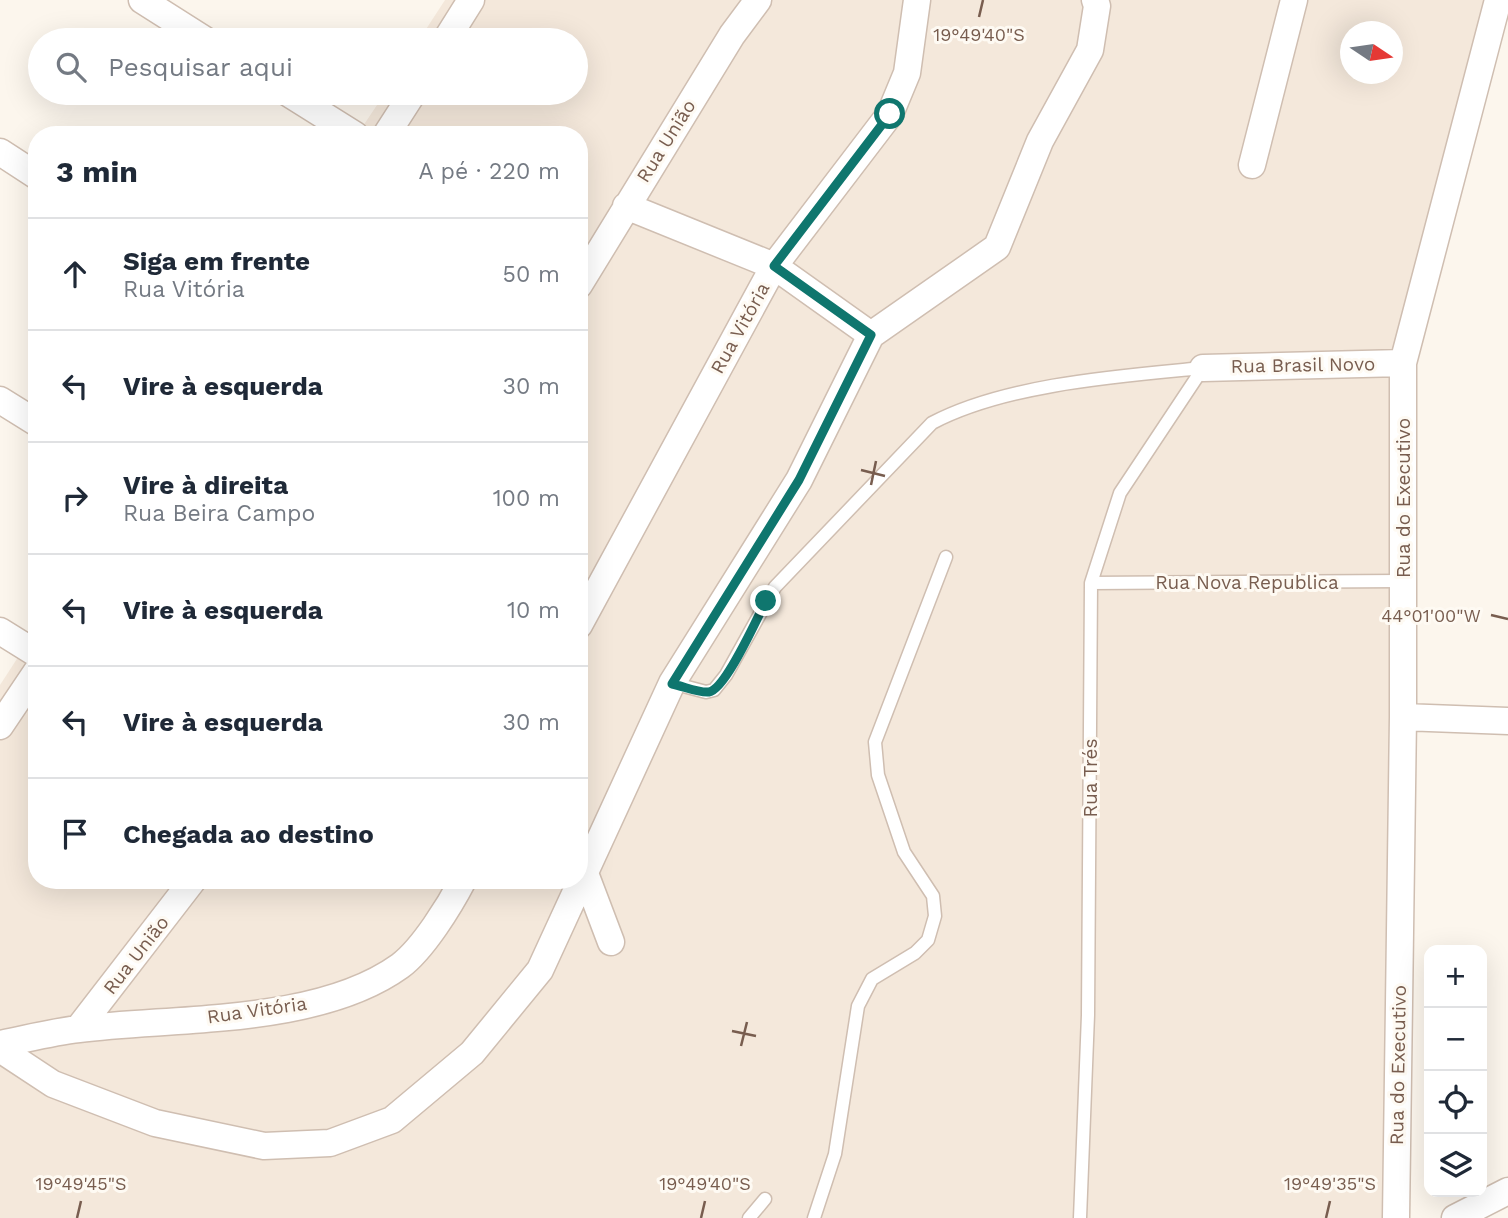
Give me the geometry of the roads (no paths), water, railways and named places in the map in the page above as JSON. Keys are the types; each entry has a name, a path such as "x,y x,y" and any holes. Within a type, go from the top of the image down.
{"street":[{"path":"142,0 186,28"},
{"path":"454,28 471,0"},
{"name":"Rua União","path":"588,270 732,36 758,0"},
{"name":"Rua Vitória","path":"588,603 774,266 890,114 907,72 917,0"},
{"path":"588,861 672,684 799,480 871,335 998,247 1040,141 1090,50 1097,6 1095,0"},
{"path":"1252,164 1294,0"},
{"name":"Rua do Executivo","path":"1396,1218 1403,717 1403,363 1498,0"},
{"path":"307,105 341,126"},
{"path":"392,126 405,105"},
{"path":"0,152 28,170"},
{"path":"626,206 774,266 871,335"},
{"name":"Rua Brasil Novo","path":"1203,368 1403,363"},
{"path":"0,400 28,417"},
{"path":"0,631 28,648"},
{"path":"0,726 28,684"},
{"path":"1403,717 1508,721"},
{"path":"588,888 611,942"},
{"name":"Rua União","path":"78,1029 186,889"},
{"name":"Rua Vitória","path":"0,1046 78,1029 261,1013 339,996 401,965 446,912 458,889"},
{"path":"0,1046 53,1084 155,1123 264,1146 330,1143 392,1120 472,1053 540,970 575,889"},
{"path":"1455,1218 1508,1191"}],"lane":[{"path":"672,684 706,692 714,690 726,675 775,587 932,423 964,406 1102,377 1203,368"},
{"name":"Rua Trés","path":"1080,1218 1088,1015 1091,583 1120,493 1203,368"},
{"path":"814,1218 835,1154 858,1006 863,991 872,979 915,953 928,940 935,916 933,897 904,852 878,775 875,742 946,556"},
{"name":"Rua Nova Republica","path":"1091,583 1403,581"},
{"path":"749,1218 765,1199"}]}
